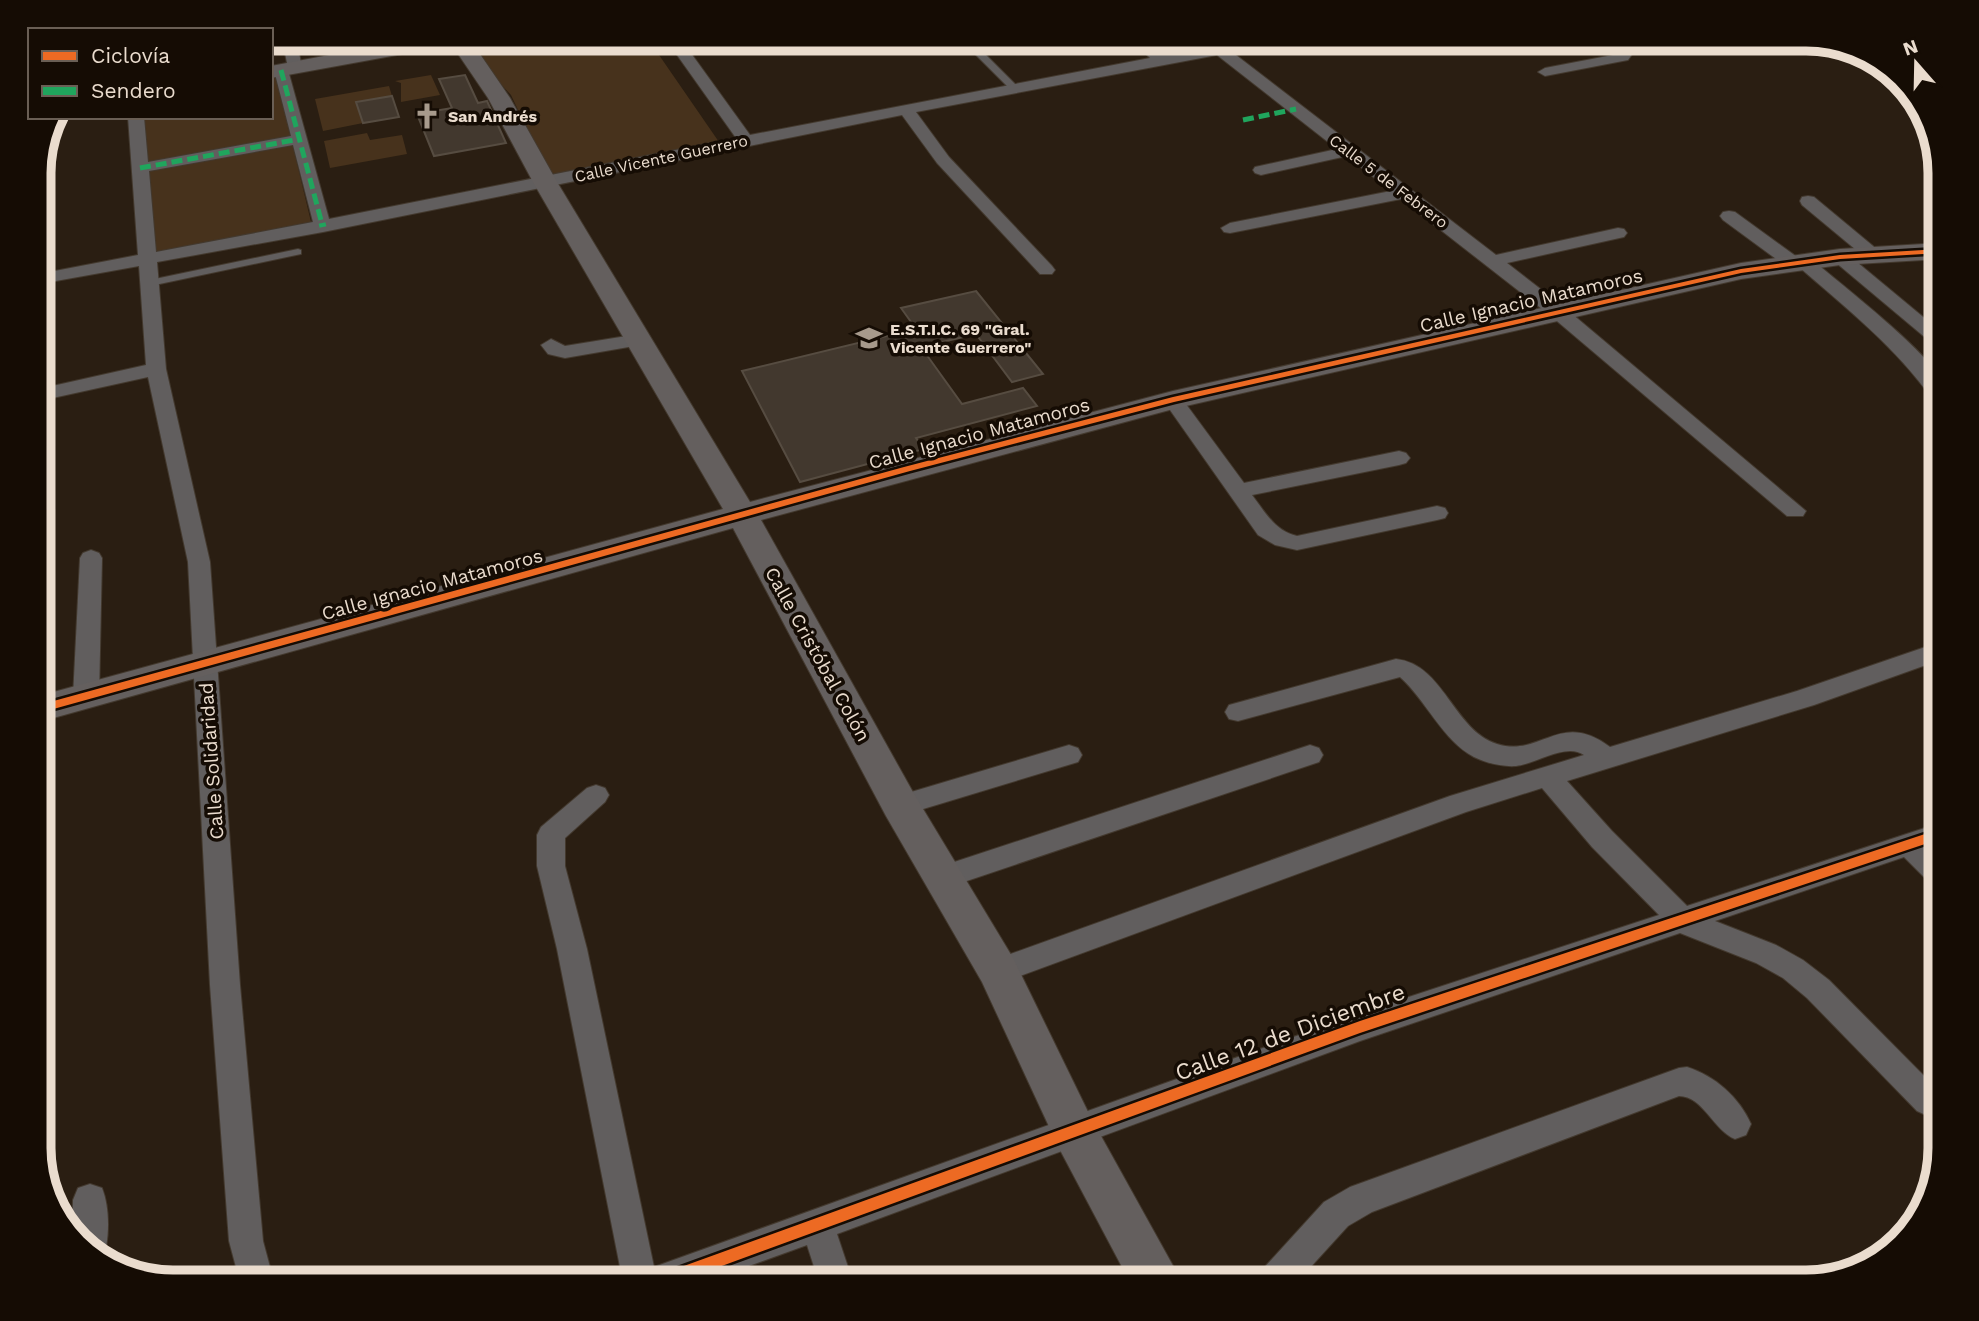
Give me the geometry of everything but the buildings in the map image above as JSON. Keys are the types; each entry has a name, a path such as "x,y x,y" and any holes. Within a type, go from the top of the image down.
{"main road":[{"path":"283,70 386,51"},
{"name":"Calle Cristóbal Colón","path":"465,51 499,98 545,182 743,516 900,805 998,971 1075,1133 1150,1270"},
{"name":"Calle Ignacio Matamoros","path":"51,706 1173,400 1710,278 1798,262 1928,252"}],"street":[{"path":"287,51 283,70 324,227"},
{"path":"681,51 746,140"},
{"path":"1151,51 1161,60"},
{"name":"Calle Vicente Guerrero","path":"51,278 148,271 324,227 746,140 1214,51"},
{"name":"Calle 5 de Febrero","path":"1221,51 1558,312 1795,511"},
{"path":"1545,72 1623,57 1627,51"},
{"path":"906,109 943,160 1046,270"},
{"name":"Calle Solidaridad","path":"136,119 156,369 199,562 225,985 246,1241 254,1270"},
{"path":"140,168 300,139"},
{"path":"1261,170 1350,151"},
{"path":"1230,228 1405,193"},
{"path":"1808,201 1873,255"},
{"path":"1729,216 1798,262 1904,350 1928,375"},
{"path":"1493,261 1618,233"},
{"path":"1840,257 1928,329"},
{"path":"551,345 555,350 565,352 639,340"},
{"path":"51,391 156,369"},
{"path":"1173,400 1266,530 1283,540 1297,543 1437,513"},
{"path":"1239,491 1399,458"},
{"path":"86,697 91,558"},
{"path":"998,971 1459,803 1805,698 1928,655"},
{"path":"1238,712 1396,668 1406,669 1481,749 1508,758 1536,753 1563,742 1582,742 1605,757"},
{"path":"900,805 1069,755"},
{"path":"943,877 1310,755"},
{"path":"1546,775 1602,839 1683,922 1766,954 1793,969 1818,989 1927,1101"},
{"path":"596,795 551,835 551,866 572,949 637,1270"},
{"name":"Calle 12 de Diciembre","path":"695,1270 1360,1027 1928,838"},
{"path":"1909,845 1928,863"},
{"path":"1286,1270 1336,1214 1362,1199 1679,1082 1687,1080 1700,1086 1735,1124"},
{"path":"89,1237 90,1199"},
{"path":"818,1226 832,1270"}],"lane":[{"path":"977,51 1014,88"},
{"path":"148,271 298,252"}],"shaded area":[{"path":"475,51 656,51 719,142 549,176 511,95 482,64"},
{"path":"273,75 276,75 311,222 154,253 143,119 273,119"},
{"path":"431,75 440,95 401,102 401,83 395,81"},
{"path":"389,86 392,96 357,102 363,123 323,131 315,99"},
{"path":"367,133 370,140 402,135 407,154 330,168 324,141"}],"marked path":[{"path":"281,70 323,227"},
{"path":"1243,120 1296,109"},
{"path":"140,168 300,139"}],"cycle path":[{"path":"51,706 907,469 1173,400 1741,271 1840,257 1928,252"},
{"path":"692,1270 1360,1027 1928,838"}],"place":[{"name":"San Andrés","path":"427,116"},
{"name":"E.S.T.I.C. 69 \"Gral. Vicente Guerrero\"","path":"869,338"}]}
